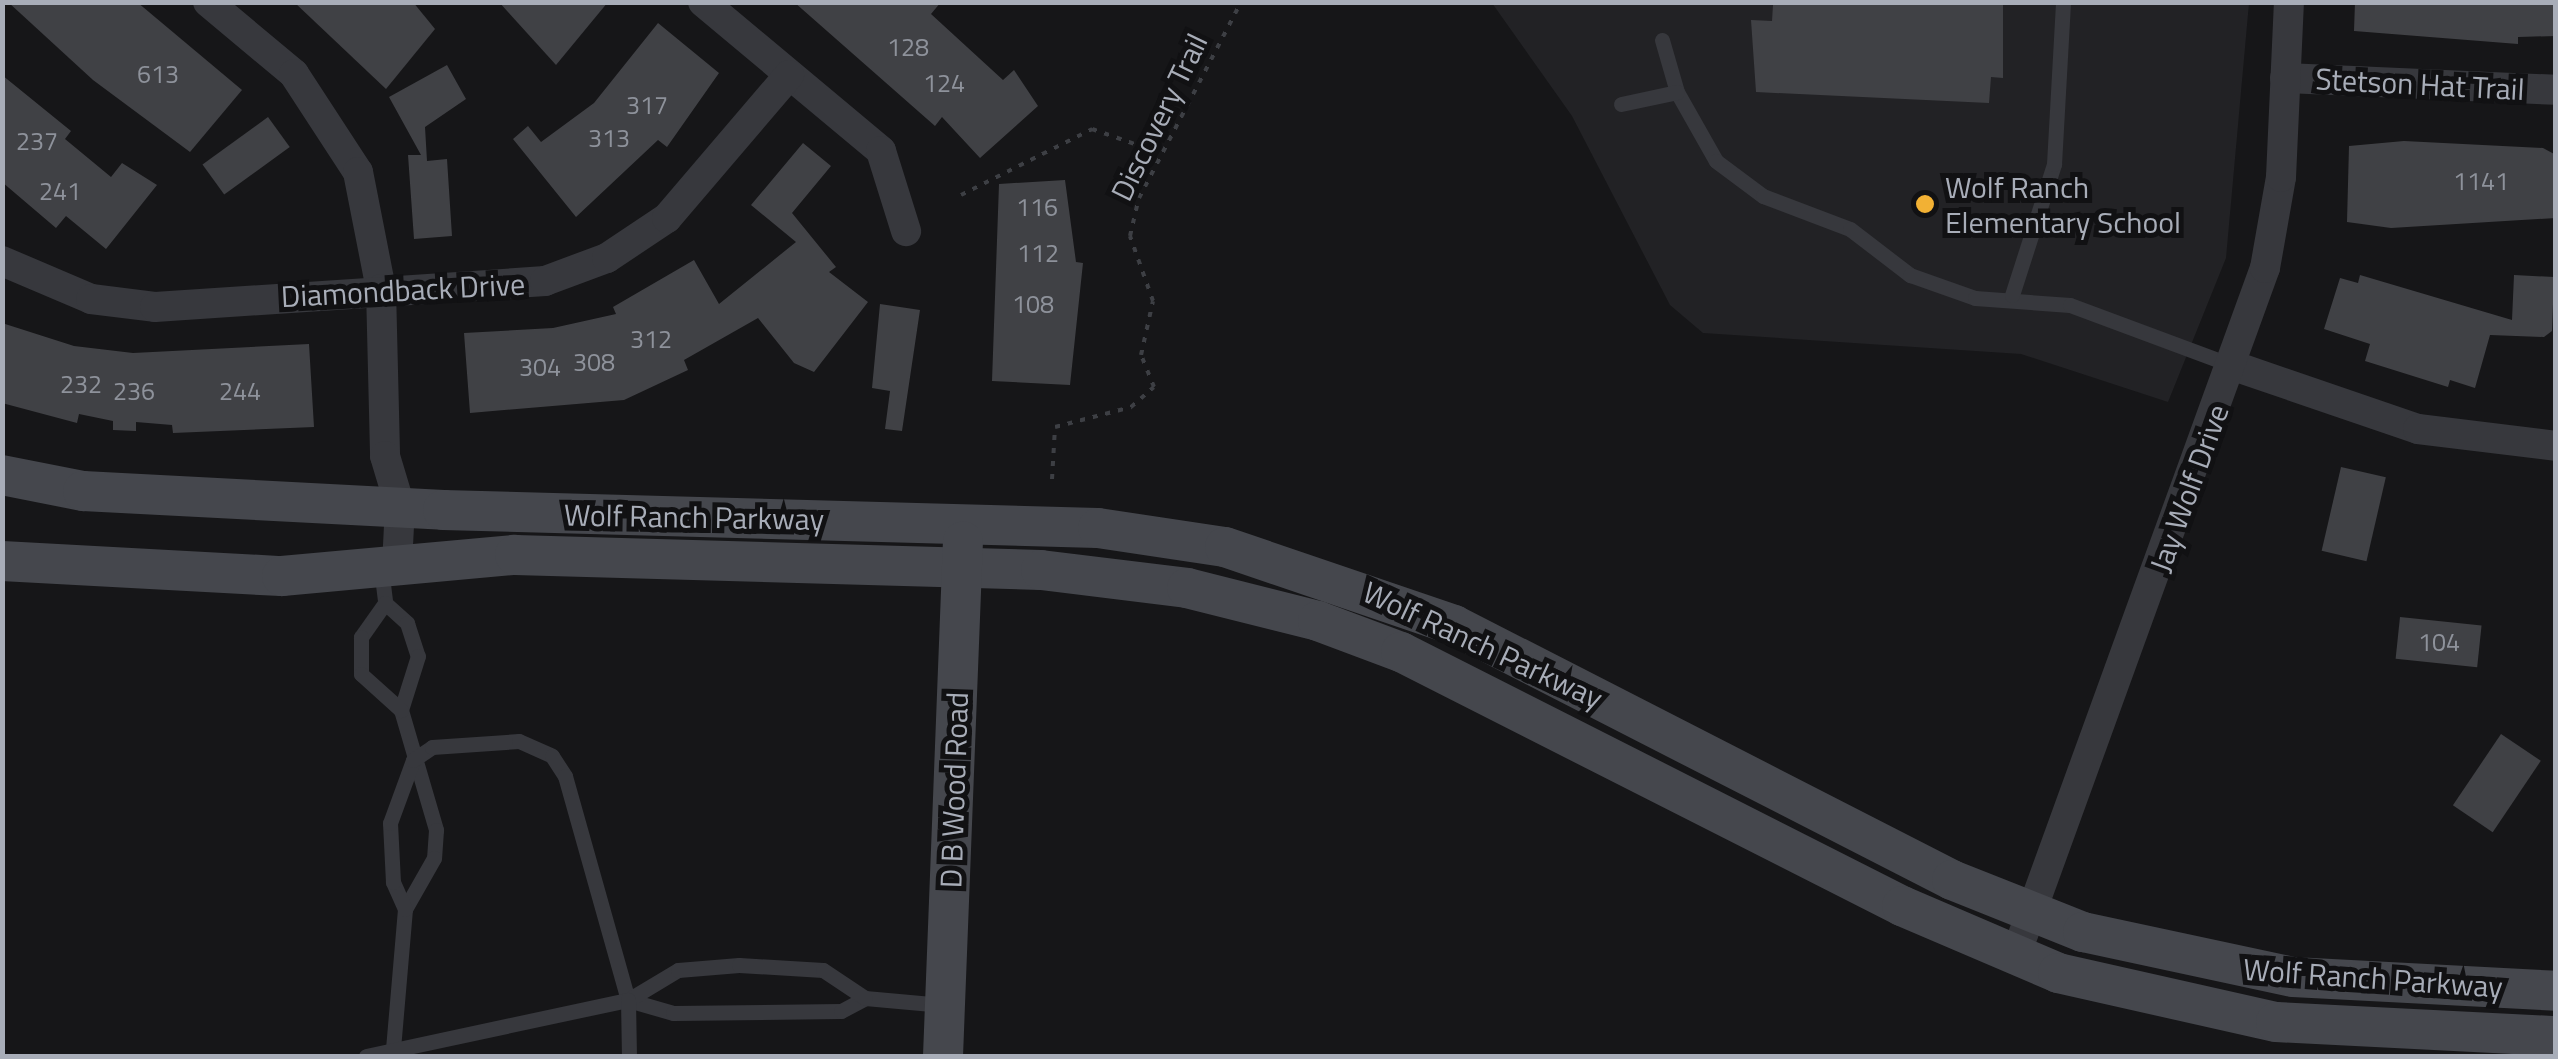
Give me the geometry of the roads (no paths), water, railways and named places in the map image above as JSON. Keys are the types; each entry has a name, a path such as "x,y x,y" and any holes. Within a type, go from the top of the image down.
{"street":[{"path":"208,2 294,74 330,120 358,172 381,289 384,456 400,506 388,578"},
{"path":"702,2 880,151 906,231"},
{"name":"Jay Wolf Drive","path":"2015,957 2234,366 2272,236 2289,2"},
{"name":"Diamondback Drive","path":"2,262 91,299 155,307 381,289 546,282 607,258 667,218 789,74"},
{"name":"Stetson Hat Trail","path":"2285,78 2556,90"},
{"path":"2234,366 2418,429 2556,446"},
{"name":"Wolf Ranch Parkway","path":"2,475 84,491 400,506 964,523 1189,540 1380,595 1492,643 2031,913 2130,946 2258,972 2556,991"},
{"name":"D B Wood Road","path":"944,1056 964,523"},
{"name":"Wolf Ranch Parkway","path":"2,561 388,578 515,554 962,568 1144,580 1360,636 2015,957 2147,998 2276,1022 2556,1036"}],"lane":[{"path":"2012,295 2054,164 2063,2"},
{"path":"1662,40 1677,92 1716,160 1751,188 1850,228 1910,275 1976,298 2012,295 2070,305 2234,366"},
{"path":"1621,104 1677,92"},
{"path":"388,578 361,637 361,674 402,710"},
{"path":"388,578 418,656 402,710 436,830 434,858 405,909 393,1050"},
{"path":"405,909 392,882 390,823 414,760 432,747 520,741 552,756 601,887 628,1000 629,1056"},
{"path":"366,1056 628,1000 678,970 740,966 823,970 865,998"},
{"path":"628,1000 672,1012 822,1012 865,998 945,1006"}],"place":[{"name":"Wolf Ranch Elementary School","path":"1925,204"}]}
